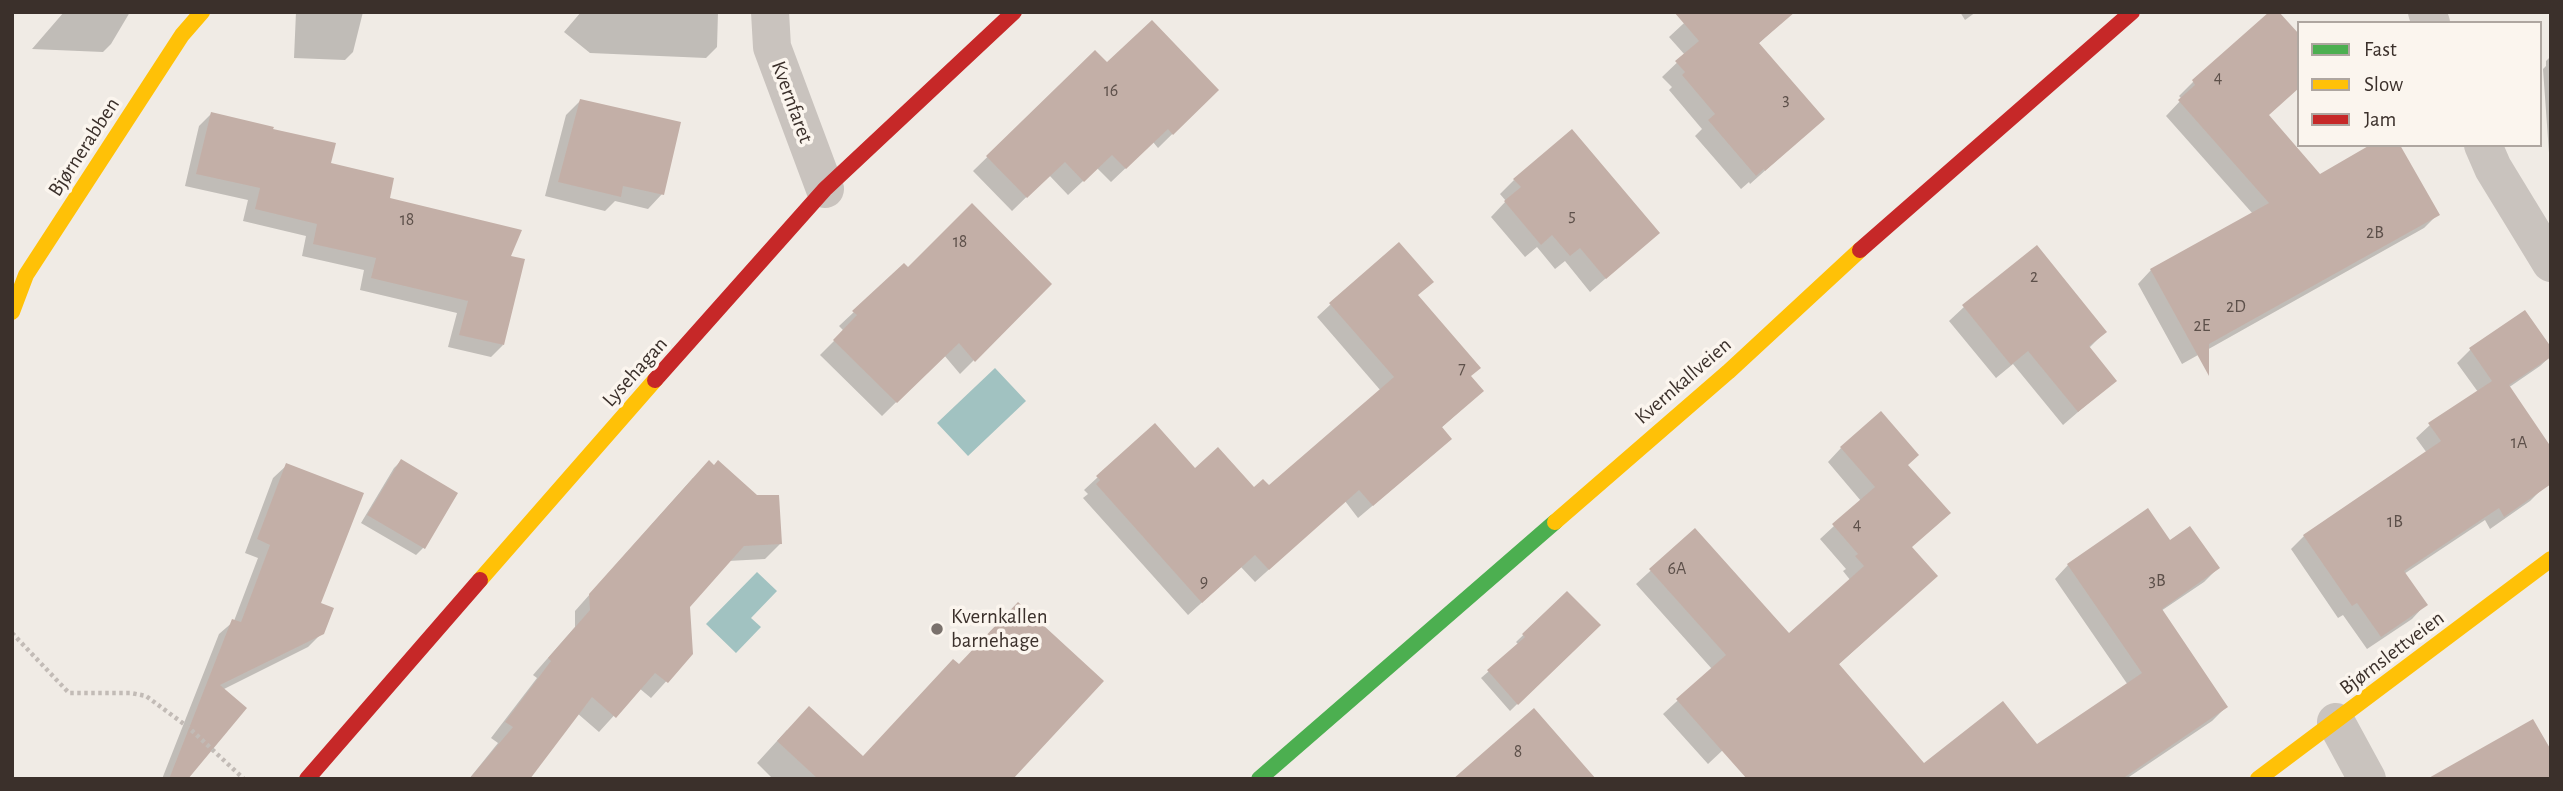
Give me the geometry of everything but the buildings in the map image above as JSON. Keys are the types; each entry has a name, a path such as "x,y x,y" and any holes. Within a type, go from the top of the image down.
{"street":[{"name":"Bjørnerabben","path":"12,312 26,275 182,35 202,12"},
{"name":"Kvernfaret","path":"770,12 772,47 825,189"},
{"name":"Lysehagan","path":"307,779 592,451 825,189 1014,12"},
{"name":"Kvernkallveien","path":"1259,779 1728,372 1825,280 2132,12"},
{"path":"2484,147 2493,168 2551,263"},
{"name":"Bjørnslettveien","path":"2258,779 2551,559"},
{"path":"2336,722 2367,779"}],"path":[{"path":"12,633 69,692 131,692 146,696 188,727 244,779"}],"water":[{"path":"995,368 1026,401 968,456 937,423"},
{"path":"757,572 777,591 751,618 761,627 736,653 706,624"}],"traffic: fast":[{"path":"1259,779 1555,522"}],"traffic: slow":[{"path":"12,312 26,275 182,35 202,12"},
{"path":"1555,522 1728,372 1860,250"},
{"path":"480,580 655,380"},
{"path":"2258,779 2551,559"}],"traffic: jam":[{"path":"655,380 825,189 1014,12"},
{"path":"1860,250 2132,12"},
{"path":"307,779 480,580"}],"place":[{"name":"Kvernkallen barnehage","path":"937,629"}]}
